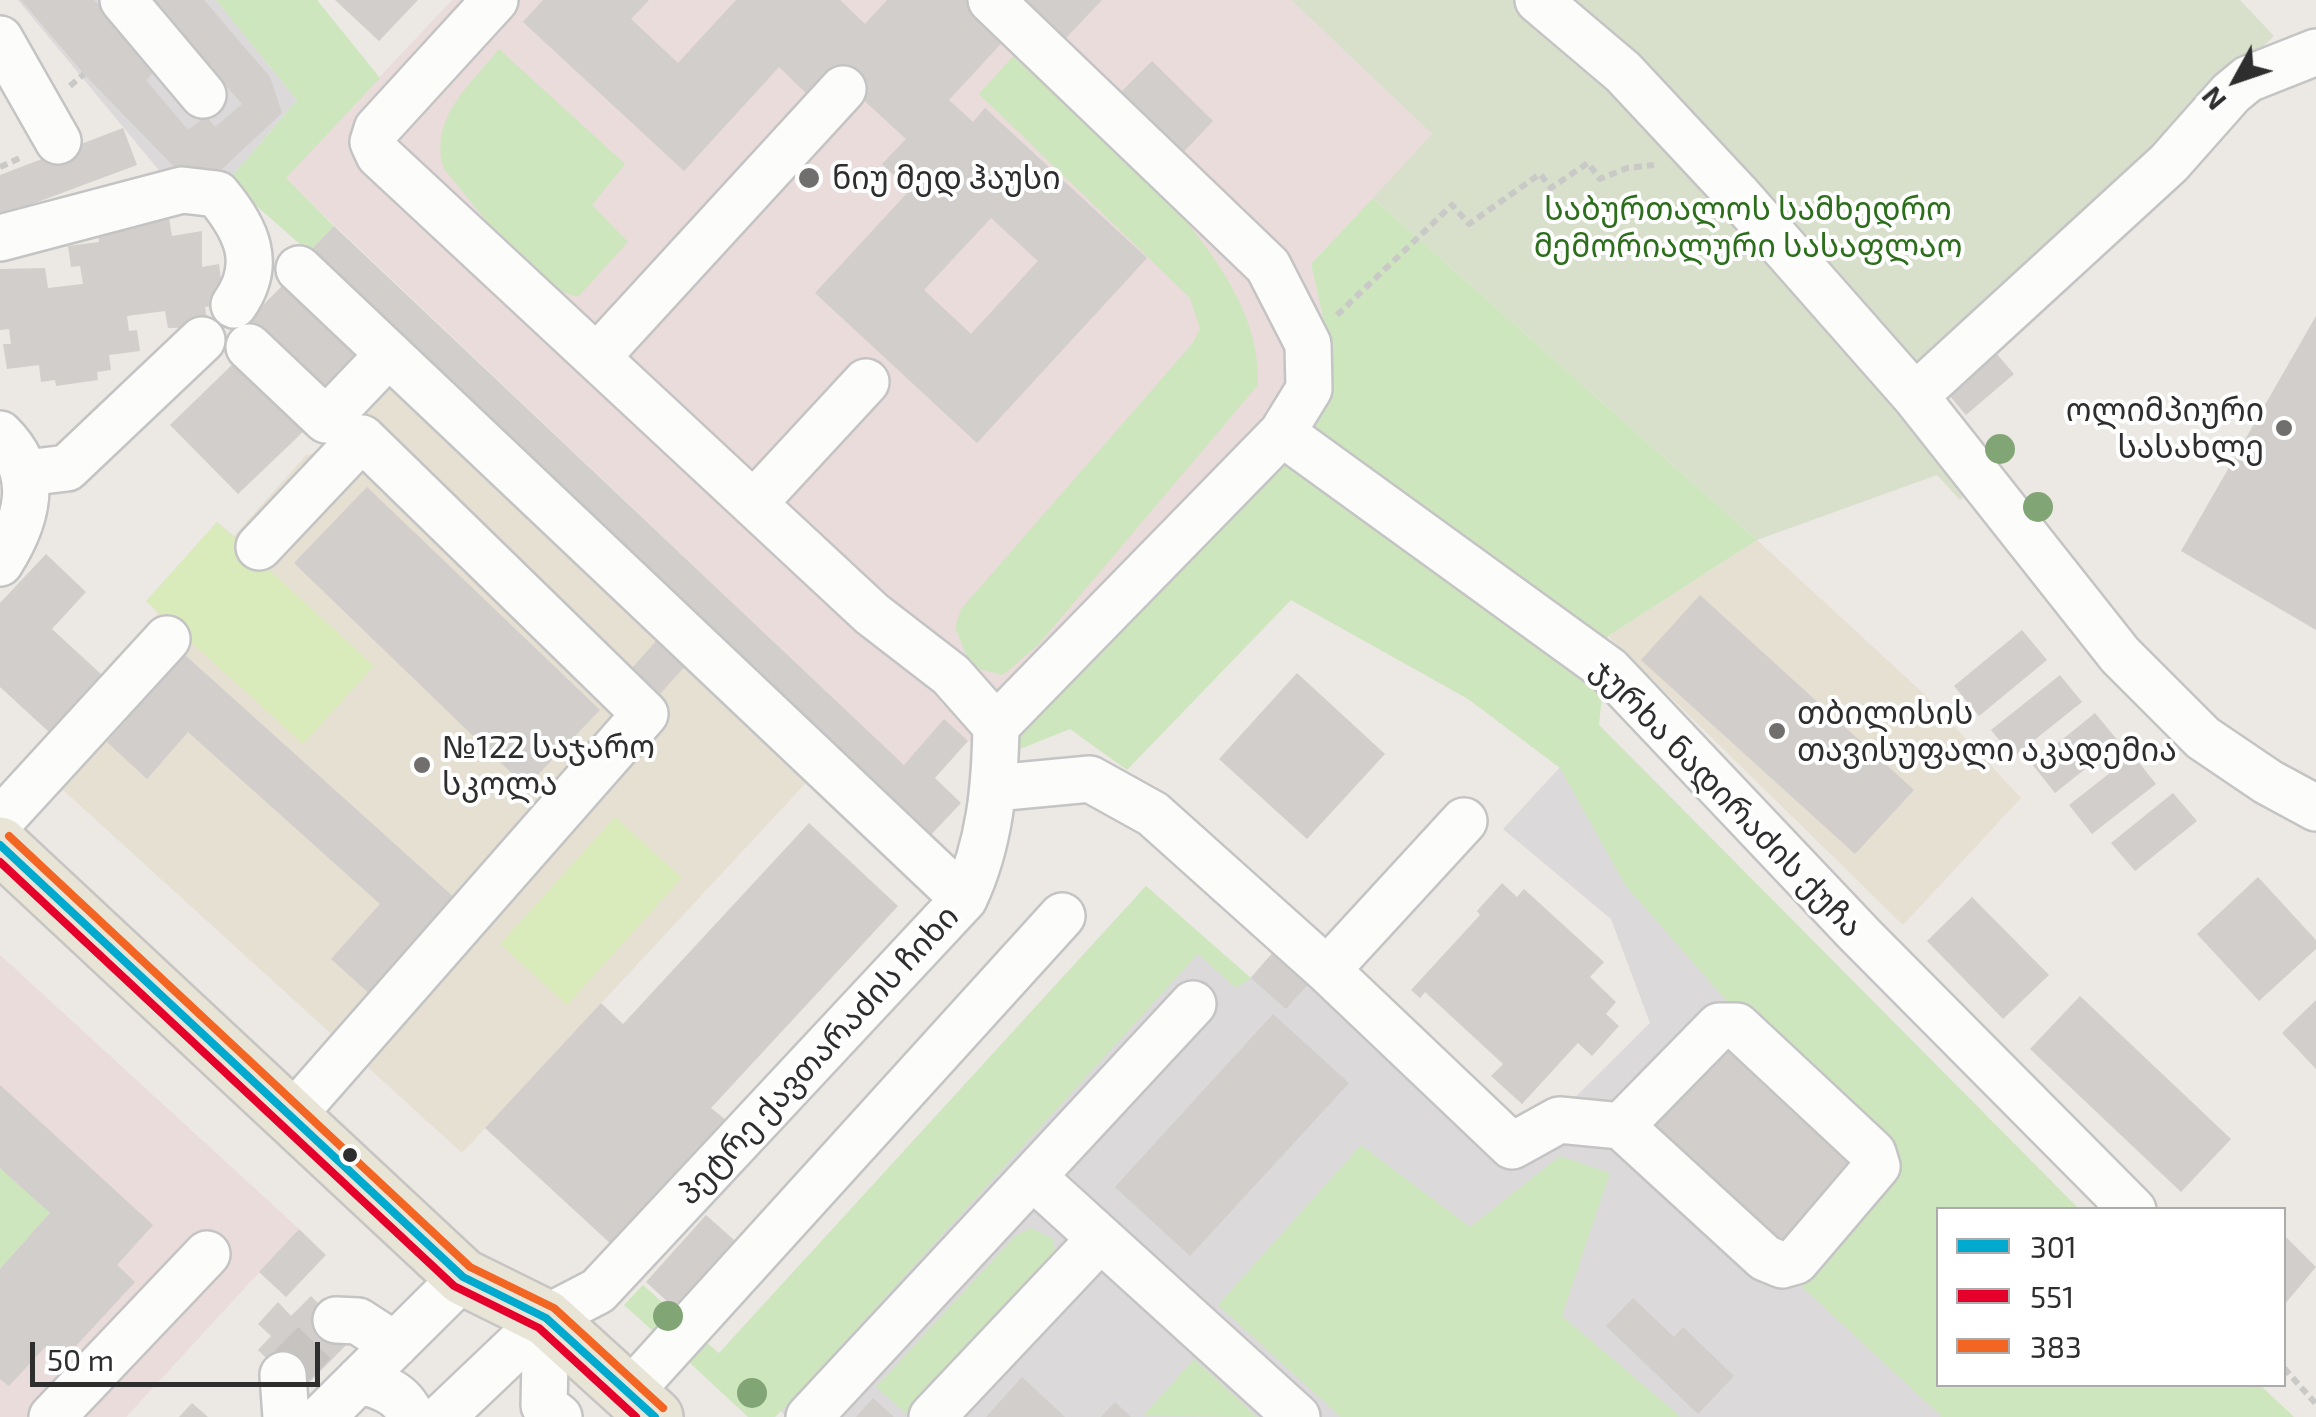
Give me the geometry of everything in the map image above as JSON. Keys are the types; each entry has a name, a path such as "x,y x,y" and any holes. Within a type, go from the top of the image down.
{"main road":[{"path":"0,845 462,1278 546,1318 642,1405"}],"street":[{"path":"123,0 202,95"},
{"path":"495,0 376,129 373,142 379,155 872,614 951,676 996,726 1282,434 1309,389 1308,344 1268,266 992,0"},
{"path":"1538,0 1623,72 1914,396 2120,655 2203,738 2268,782 2316,808"},
{"path":"0,40 58,141"},
{"path":"1914,396 2170,163 2230,93 2248,79 2316,52"},
{"path":"597,357 843,89"},
{"path":"0,238 182,190 217,194 235,216 249,250 249,284 234,306"},
{"path":"298,268 964,898"},
{"path":"26,473 67,468 202,340"},
{"path":"249,347 326,420 389,354"},
{"path":"754,503 866,382"},
{"path":"0,434 23,462 26,473 23,517 0,562"},
{"name":"ჯურხა ნადირაძის ქუჩა","path":"1282,434 1609,670 1860,936 2131,1207"},
{"path":"260,547 362,438 645,714 291,1117"},
{"path":"0,820 167,639"},
{"name":"პეტრე ქავთარაძის ჩიხი","path":"442,1417 546,1318 598,1291 964,898 978,868 994,788 996,726"},
{"path":"994,788 1090,779 1123,793 1153,814 1327,970 1512,1146 1558,1120 1621,1126 1765,1258 1782,1265 1796,1261 1877,1166 1873,1153 1736,1026 1719,1026 1704,1037 1621,1126"},
{"path":"1327,970 1464,821"},
{"path":"642,1405 1062,916"},
{"path":"809,1417 1193,1004"},
{"path":"1033,1176 1298,1417"},
{"path":"932,1417 1100,1239"},
{"path":"52,1417 207,1254"},
{"path":"322,1417 462,1278"},
{"path":"546,1318 544,1404 558,1417"},
{"path":"336,1320 358,1322 395,1345"},
{"path":"360,1380 386,1388 405,1402 412,1417"}],"path":[{"path":"1342,310 1452,205 1470,224 1540,174 1551,188 1588,162 1600,178 1670,160"},
{"path":"2286,1370 2316,1404"}],"shaded area":[{"path":"18,0 216,0 297,100 228,181 162,174"},
{"path":"452,0 1291,0 1433,135 1311,264 1326,331 1304,410 1012,733 968,741 944,720 904,765 285,178"},
{"name":"№122 საჯარო სკოლა","path":"392,375 816,772 462,1153 29,759 158,613 146,601 217,522 234,536 306,455 325,450"},
{"path":"1757,540 1923,693 2021,798 1903,925 1608,636"},
{"path":"1599,725 2077,1207 1936,1207 1936,1387 2137,1417 787,1417 719,1354 1146,886 1250,978 1275,950 1508,1164 1650,1023 1611,919 1503,829"},
{"path":"0,955 299,1229 126,1417 0,1417"}],"green space":[{"path":"216,0 317,0 380,78 286,178 334,226 309,252 228,181 297,100"},
{"name":"საბურთალოს სამხედრო მემორიალური სასაფლაო","path":"1291,0 2240,0 2274,36 1898,398 1977,485 1960,500 1937,475 1757,540 1373,198 1432,134"},
{"path":"499,49 625,164 592,205 628,242 579,296 563,292 526,264 444,169 442,134 447,119"},
{"path":"1015,54 1130,161 1206,246 1235,292 1253,338 1258,385 1038,645 1003,675 971,667 955,627 961,609 1192,344 1200,329 1190,298 979,94"},
{"path":"1373,198 1757,540 1608,636 1599,725 2077,1207 1936,1207 1936,1387 2262,1387 2294,1417 1942,1417 1798,1283 1744,1021 1625,885 1560,768 1468,699 1291,600 1127,770 1070,729 1020,749 1012,733 1304,410 1326,331 1311,264"},
{"path":"217,522 374,666 303,744 146,601"},
{"path":"615,817 682,878 567,1005 500,944"},
{"path":"1146,886 1251,978 1236,988 1198,954 790,1402 775,1417 748,1417 677,1351 694,1332 719,1353"},
{"path":"1361,1145 1470,1227 1560,1156 1610,1173 1562,1316 1681,1417 1341,1417 1218,1305"},
{"path":"0,1168 50,1213 0,1269"},
{"path":"1031,1228 1053,1239 1056,1257 910,1417 876,1387 1015,1236"},
{"path":"643,1285 683,1321 664,1341 624,1305"},
{"path":"1194,1359 1257,1417 1143,1416"}],"building":[{"path":"21,0 94,0 158,68 146,80 188,130 206,116 215,127 242,104 151,0 204,0 270,77 282,113 222,169 181,174 84,74"},
{"path":"335,0 418,0 379,41"},
{"path":"543,0 649,0 631,19 678,63 736,0 840,0 865,24 887,0 969,0 1008,36 949,100 973,122 985,108 1147,258 977,443 815,293 910,190 882,164 906,139 832,71 809,96 779,67 684,171 523,22","holes":["991,218 1038,261 971,334 924,290"]},
{"path":"1021,0 1102,0 1064,40"},
{"path":"1152,61 1213,121 1176,160 1114,99"},
{"path":"123,128 137,165 0,216 0,175"},
{"path":"169,218 172,236 202,231 202,267 219,264 224,305 205,307 208,327 168,328 165,311 127,316 129,331 137,330 140,351 109,355 111,370 97,372 98,380 56,386 55,380 41,382 39,365 7,369 3,344 11,344 9,329 0,330 0,269 45,268 48,288 83,284 80,266 71,267 68,246 99,242 97,227"},
{"path":"334,226 904,765 944,719 968,741 935,778 961,803 927,839 309,252"},
{"path":"288,280 371,359 332,399 249,319"},
{"name":"ოლიმპიური სასახლე","path":"2316,316 2316,630 2181,551"},
{"path":"1991,347 2014,374 1966,415 1943,388"},
{"path":"238,359 306,429 238,494 170,425"},
{"path":"367,487 600,710 526,787 294,563"},
{"path":"46,554 86,592 52,629 102,675 49,732 0,687 0,603"},
{"path":"1700,595 1914,790 1855,854 1641,660"},
{"path":"2022,630 2047,660 1979,716 1954,686"},
{"path":"657,640 686,665 660,694 631,669"},
{"path":"185,655 457,900 372,996 331,959 380,904 188,732 147,779 107,742"},
{"path":"1297,673 1385,754 1307,839 1219,759"},
{"path":"2060,675 2082,702 2013,757 1991,730"},
{"path":"2095,713 2119,742 2055,793 2032,764"},
{"path":"2133,755 2156,784 2092,834 2069,805"},
{"path":"2173,793 2197,821 2135,871 2111,843"},
{"path":"809,823 898,906 711,1108 726,1120 611,1244 485,1128 601,1003 623,1024"},
{"path":"2258,877 2316,940 2316,949 2259,1001 2197,934"},
{"path":"1502,883 1517,897 1524,889 1604,962 1590,977 1616,1002 1606,1014 1619,1026 1592,1056 1578,1043 1522,1104 1491,1076 1503,1064 1425,992 1420,998 1411,990 1480,915 1477,911"},
{"path":"1972,897 2049,975 2003,1019 1927,941"},
{"path":"1275,950 1311,981 1286,1009 1251,978"},
{"path":"2080,996 2231,1139 2181,1192 2030,1049"},
{"path":"2316,1000 2316,1069 2282,1033"},
{"path":"1273,1014 1349,1083 1190,1256 1115,1187"},
{"path":"1727,1041 1861,1164 1785,1245 1653,1123"},
{"path":"0,1085 153,1225 117,1265 135,1282 62,1361 45,1347 9,1386 0,1379 0,1269 50,1213 0,1168"},
{"path":"706,1215 743,1248 682,1315 646,1282"},
{"path":"299,1229 326,1255 286,1297 259,1272"},
{"path":"2286,1237 2316,1267 2286,1303"},
{"path":"311,1296 353,1338 300,1392 258,1350 271,1336 258,1324 278,1302 291,1316"},
{"path":"1633,1298 1674,1337 1683,1327 1734,1376 1698,1414 1606,1326"},
{"path":"1022,1377 1065,1417 986,1417"},
{"path":"873,1398 894,1417 856,1417"},
{"path":"1115,1402 1131,1417 1101,1417"},
{"path":"192,1403 208,1417 179,1417"}],"tunnel":[{"path":"283,1375 336,1320"}],"transit line":[{"name":"383","path":"9,836 470,1267 554,1308 663,1408"},
{"name":"301","path":"0,845 463,1277 546,1318 655,1417"},
{"name":"551","path":"0,862 454,1286 539,1328 636,1417"}],"place":[{"name":"ნიუ მედ ჰაუსი","path":"809,178"},
{"name":"ოლიმპიური სასახლე","path":"2284,428"},
{"name":"თბილისის თავისუფალი აკადემია","path":"1777,731"},
{"name":"№122 საჯარო სკოლა","path":"422,765"}]}
